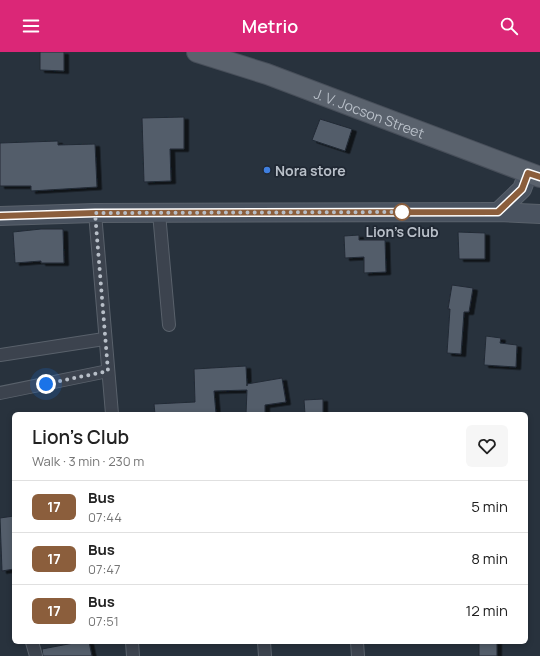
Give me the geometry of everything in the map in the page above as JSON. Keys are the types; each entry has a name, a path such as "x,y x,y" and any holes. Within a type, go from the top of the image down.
{"main road":[{"name":"J. V. Jocson Street","path":"197,52 266,74 534,175"},
{"path":"498,212 534,175"},
{"path":"0,216 95,213 498,212 540,214"}],"street":[{"path":"95,213 104,339 112,412"},
{"path":"159,213 169,325"},
{"path":"0,355 104,339"},
{"path":"0,393 108,371"},
{"path":"33,644 36,656"},
{"path":"132,644 133,656"},
{"path":"264,644 265,656"},
{"path":"357,644 358,656"}],"building":[{"path":"40,52 64,52 64,71 40,70"},
{"path":"184,117 184,149 170,149 171,181 144,182 142,118"},
{"path":"320,119 352,129 345,151 312,140"},
{"path":"58,141 58,145 95,144 97,187 31,191 31,186 0,186 0,143"},
{"path":"41,229 63,229 64,263 41,263 41,261 15,263 13,232"},
{"path":"458,232 485,233 485,259 459,259"},
{"path":"359,235 359,240 385,240 386,272 364,273 364,257 345,258 344,236"},
{"path":"452,285 473,288 469,312 464,312 461,354 447,353 450,309 448,309"},
{"path":"486,336 501,338 500,343 517,345 516,367 484,365"},
{"path":"246,366 247,386 247,384 282,378 286,402 265,405 265,412 246,412 247,390 214,391 216,412 155,412 154,404 195,402 194,369"},
{"path":"323,399 323,412 305,412 304,400"},
{"path":"12,516 12,569 2,571 0,518"},
{"path":"68,644 89,644 92,656 43,656 42,649"},
{"path":"479,644 497,644 497,656 479,656"}],"bus line":[{"name":"17","path":"0,216 95,213 498,212 522,189 528,173 540,177"}],"place":[{"name":"Nora store","path":"267,170"},
{"name":"Lion's Club","path":"402,212"}],"route":[{"path":"46,384 108,371 104,339 95,213 405,212 402,212"}]}
